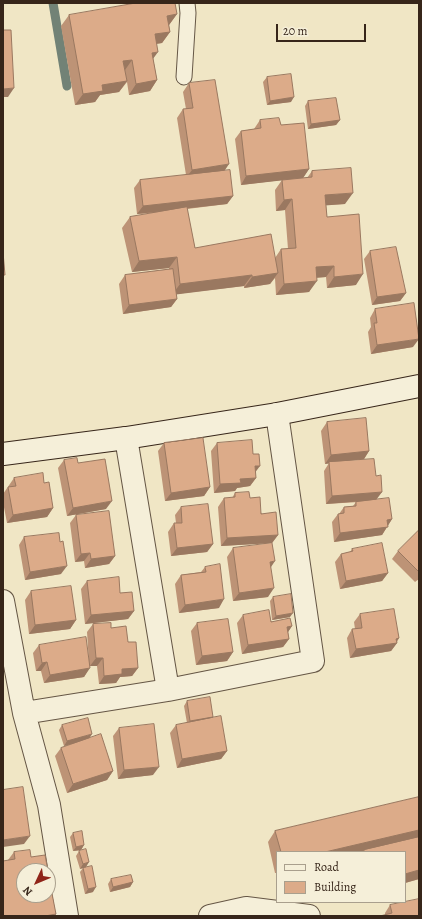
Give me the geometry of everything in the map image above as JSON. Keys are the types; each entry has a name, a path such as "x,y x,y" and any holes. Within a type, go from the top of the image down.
{"street":[{"path":"3,454 126,438 277,414 419,386"},
{"path":"24,713 168,690 313,661 277,414"},
{"path":"126,438 168,690"},
{"path":"3,601 24,713 50,805 67,916"},
{"path":"210,916 246,908 309,916"}],"lane":[{"path":"184,77 188,12 187,3"}],"building":[{"path":"136,3 175,3 177,14 167,16 170,32 155,34 158,52 152,53 157,80 136,84 132,60 123,61 127,81 102,85 103,91 83,94 69,15"},
{"path":"3,30 11,30 14,88 3,89"},
{"path":"291,74 294,97 270,101 267,77"},
{"path":"215,80 229,164 192,170 183,109 193,108 189,83"},
{"path":"336,98 340,120 311,124 308,101"},
{"path":"279,118 281,125 304,123 309,169 246,176 241,131 261,128 260,120"},
{"path":"351,168 353,193 325,195 327,217 359,214 363,274 334,277 334,266 316,267 317,281 284,284 281,249 296,248 292,199 284,200 282,180 312,177 312,171"},
{"path":"230,170 233,196 143,206 140,180"},
{"path":"187,207 195,248 271,234 278,273 180,284 177,257 139,261 130,217"},
{"path":"396,247 406,293 377,297 370,251"},
{"path":"3,252 5,275 3,275"},
{"path":"173,269 177,299 129,305 125,275"},
{"path":"414,303 419,339 377,345 374,323 377,323 375,309"},
{"path":"366,418 369,451 331,455 327,422"},
{"path":"203,438 210,487 171,493 164,443"},
{"path":"252,440 253,454 259,454 260,466 255,466 256,478 240,479 241,483 220,484 217,443"},
{"path":"77,458 78,463 105,459 112,501 73,508 64,460"},
{"path":"374,459 376,476 381,475 382,492 332,496 329,462"},
{"path":"43,473 44,483 49,482 53,508 13,515 8,487 16,486 14,478"},
{"path":"249,492 250,498 260,497 261,514 276,512 278,535 227,538 224,498 235,497 235,493"},
{"path":"389,498 392,519 387,520 388,527 340,533 338,514 344,513 344,507 356,506 356,502"},
{"path":"208,504 213,544 177,548 174,523 182,523 181,507"},
{"path":"109,511 115,556 91,559 90,553 81,554 76,515"},
{"path":"419,530 419,572 398,551"},
{"path":"59,533 60,542 63,541 67,566 30,572 24,537"},
{"path":"272,543 275,561 270,562 274,588 239,593 233,548"},
{"path":"382,543 388,573 346,581 341,554 353,551 352,549"},
{"path":"220,564 224,599 185,605 181,575 206,572 205,567"},
{"path":"119,577 120,593 132,592 134,611 91,615 87,581"},
{"path":"71,586 76,620 35,625 31,591"},
{"path":"291,594 293,613 276,616 273,597"},
{"path":"394,609 399,638 396,639 397,643 356,649 352,629 362,628 360,614"},
{"path":"269,610 271,622 290,618 292,626 287,627 289,639 248,645 243,615"},
{"path":"228,619 233,652 202,656 197,623"},
{"path":"111,623 111,628 126,626 128,642 136,642 138,668 122,669 122,674 104,676 103,658 96,658 93,624"},
{"path":"86,637 90,668 50,675 47,662 42,663 39,645"},
{"path":"210,697 213,717 190,721 187,701"},
{"path":"221,716 227,751 182,759 176,725"},
{"path":"88,718 92,734 67,741 62,725"},
{"path":"154,724 159,767 124,770 119,728"},
{"path":"101,734 113,771 73,784 61,748"},
{"path":"23,787 30,836 3,840 3,790"},
{"path":"419,797 419,830 329,851 281,851 275,831"},
{"path":"82,831 84,845 76,847 73,833"},
{"path":"419,837 419,870 406,874 406,851 364,850"},
{"path":"86,849 89,862 83,864 79,851"},
{"path":"30,850 31,857 45,855 46,863 16,863 16,903 54,903 56,914 45,916 3,916 3,861 15,859 14,852"},
{"path":"92,866 96,887 88,889 83,868"},
{"path":"131,875 133,882 113,887 111,879"},
{"path":"419,899 419,916 380,916 392,913 390,905 406,903 406,902"}],"waterway":[{"path":"53,3 67,86"}]}
